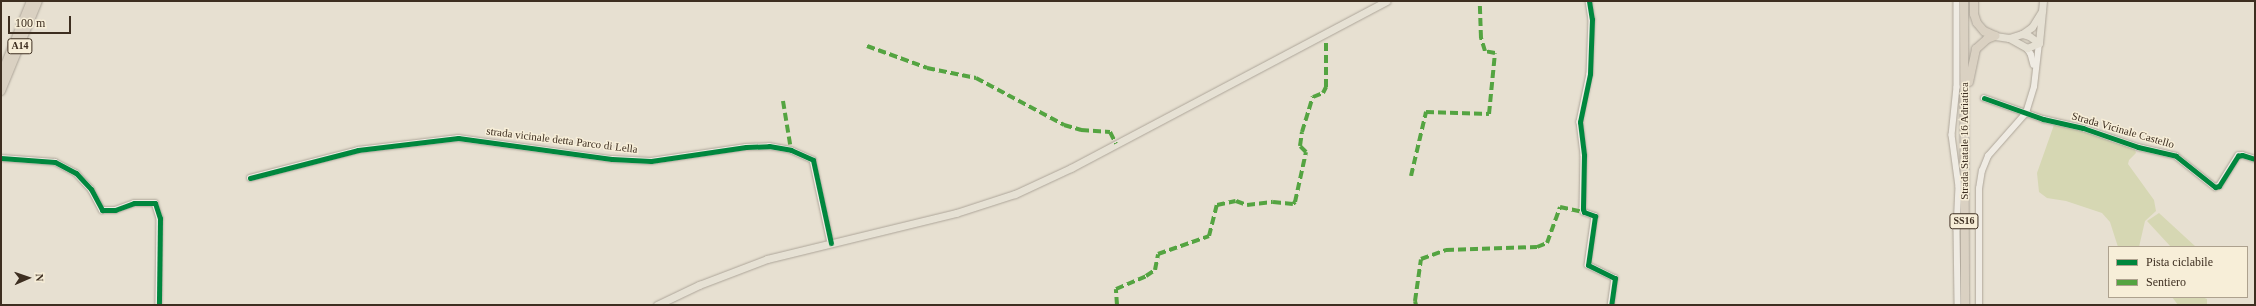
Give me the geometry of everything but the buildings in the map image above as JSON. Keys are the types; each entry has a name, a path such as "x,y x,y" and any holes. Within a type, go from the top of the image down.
{"highway":[{"name":"A14","path":"1,75 31,1"},
{"name":"A14","path":"1,91 38,1"},
{"name":"Strada Statale 16 Adriatica","path":"1964,1 1970,305"},
{"name":"Strada Statale 16 Adriatica","path":"1964,305 1969,82 1969,1"},
{"path":"1974,1 1974,14 1977,23 1984,30 1995,36"},
{"path":"1969,82 1976,50 1987,39 1995,36"}],"main road":[{"path":"660,304 742,268 831,243 956,213 1015,194 1071,168 1386,1"},
{"path":"2039,43 2043,1"},
{"path":"2009,38 2022,34 2032,27 2042,10"},
{"path":"2022,34 2030,36 2039,43"},
{"path":"1995,36 2009,38 2027,48 2039,43"}],"street":[{"path":"1589,1 1592,19 1590,74 1580,122 1584,155 1583,209 1584,212 1595,216 1588,265 1616,278 1611,305"},
{"path":"1957,1 1957,87 1952,135 1959,187 1957,229 1958,305"},
{"path":"1979,305 1979,189 1982,171 1988,156 2026,113 2034,87 2039,43"},
{"path":"2027,48 2034,60 2036,73"},
{"name":"Strada Vicinale Castello","path":"1984,98 2026,113 2099,132 2151,151 2176,156 2216,187 2219,186 2236,157 2242,155 2255,159"},
{"name":"strada vicinale detta Parco di Lella","path":"250,178 358,150 458,138 612,159 651,161 746,147 769,146 791,150 813,160 831,243"},
{"path":"1,158 55,162 76,173 90,189 102,210 115,210 134,203 155,203 160,218 159,305"}],"green space":[{"path":"2055,122 2112,138 2134,147 2136,153 2129,160 2128,164 2154,200 2156,211 2145,221 2139,246 2118,246 2110,222 2102,213 2066,201 2047,198 2039,192 2037,173"},
{"path":"2159,213 2195,246 2170,246 2147,221"},
{"path":"2173,298 2207,299 2207,305 2178,305"}],"marked path":[{"path":"1411,176 1426,112 1489,114 1495,53 1485,51 1481,38 1480,1"},
{"path":"1117,305 1116,289 1146,276 1155,270 1158,254 1209,236 1217,205 1236,201 1247,205 1273,202 1293,204 1295,202 1306,152 1300,146 1302,132 1313,97 1323,93 1326,87 1326,42"},
{"path":"867,46 927,68 976,78 1064,125 1081,130 1110,132 1116,144"},
{"path":"783,101 791,150"},
{"path":"1416,305 1415,301 1421,259 1446,250 1537,247 1547,243 1560,207 1584,212"}],"cycle path":[{"path":"1589,1 1592,19 1590,74 1580,122 1584,155 1583,209 1584,212 1595,216 1588,265 1615,278 1611,305"},
{"path":"1984,98 2043,119 2083,128 2138,147 2176,156 2215,187 2219,186 2238,156 2242,155 2255,159"},
{"path":"250,178 358,150 458,138 612,159 651,161 746,147 769,146 791,150 813,160 831,243"},
{"path":"1,158 55,162 76,173 91,189 102,210 115,210 134,203 155,203 160,218 159,305"}]}
